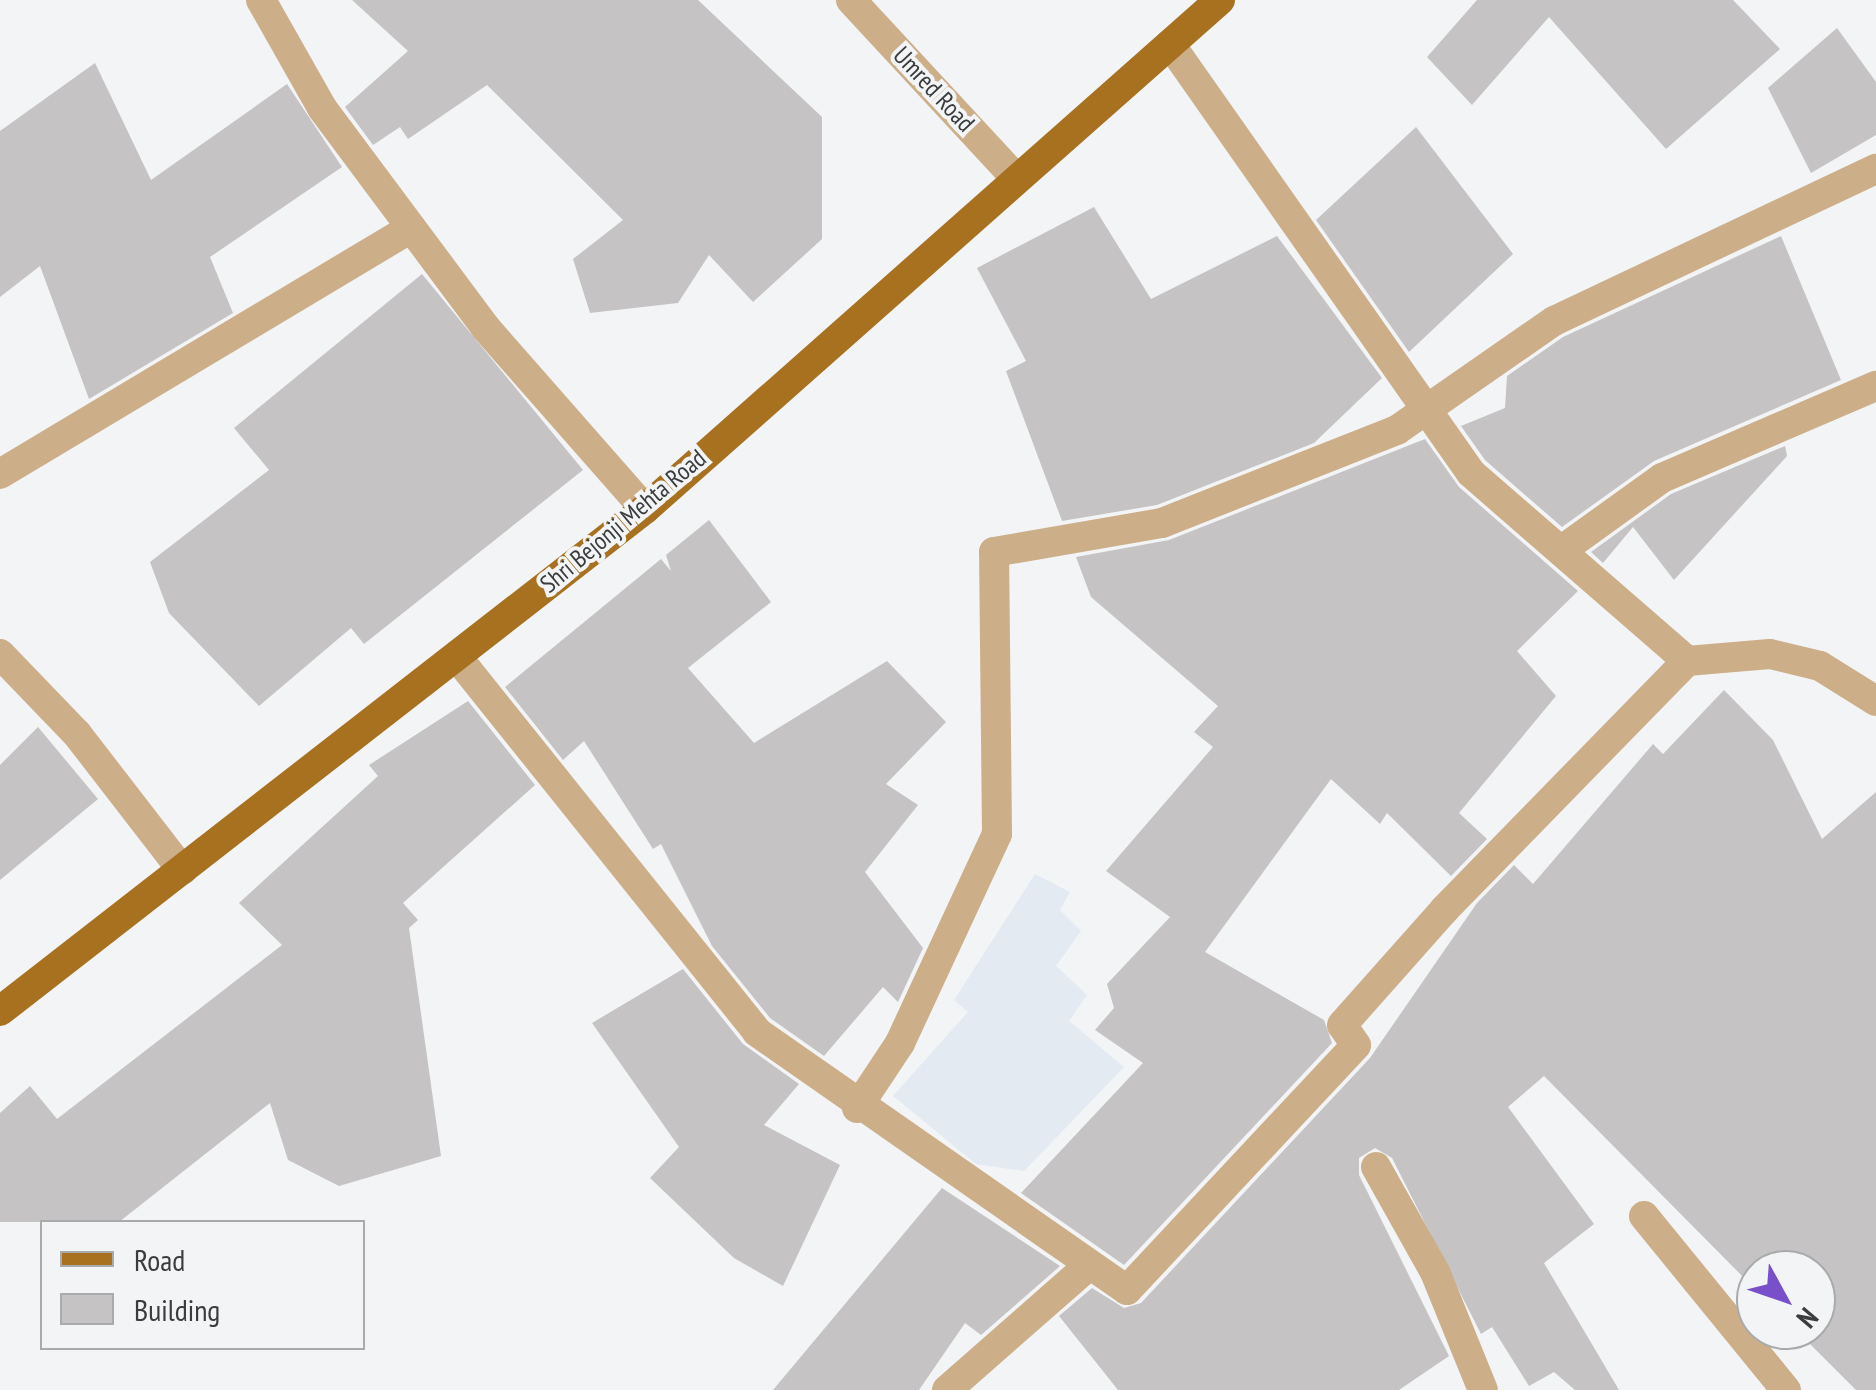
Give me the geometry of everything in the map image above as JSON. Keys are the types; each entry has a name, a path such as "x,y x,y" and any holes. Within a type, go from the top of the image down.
{"main road":[{"name":"Shri Bejonji Mehta Road","path":"0,1011 645,509 1220,0"}],"street":[{"path":"262,0 322,108 411,228 645,509"},
{"name":"Umred Road","path":"851,0 1016,178"},
{"path":"1170,44 1434,408 1471,472 1687,660"},
{"path":"858,1108 900,1044 997,834 994,552 1162,523 1434,408 1554,321 1876,169"},
{"path":"0,474 411,228"},
{"path":"1562,550 1662,478 1876,386"},
{"path":"0,654 77,734 182,870"},
{"path":"457,657 758,1032 858,1108 998,1197 1086,1268 1108,1270 1126,1290 1356,1045 1342,1025 1444,910 1687,660 1770,654 1820,666 1876,701"},
{"path":"1376,1168 1435,1272 1483,1390"},
{"path":"1644,1216 1786,1390"},
{"path":"947,1390 1086,1268"}],"shaded area":[{"path":"1035,874 1070,892 1060,910 1081,931 1056,966 1087,995 1069,1021 1124,1067 1024,1171 976,1164 893,1096 968,1012 954,1000"}],"building":[{"path":"352,0 698,0 822,117 822,239 753,302 709,255 678,303 590,313 573,259 623,220 487,85 408,139 400,127 373,145 345,107 408,51"},
{"path":"1477,0 1733,0 1780,49 1666,149 1549,17 1472,105 1427,57"},
{"path":"1837,28 1876,82 1876,135 1811,173 1768,88"},
{"path":"95,63 151,180 287,84 342,167 210,257 233,313 89,399 40,266 0,297 0,131"},
{"path":"1416,127 1513,254 1409,352 1316,220"},
{"path":"1094,207 1151,299 1277,236 1382,378 1314,443 1157,505 1062,521 1006,371 1026,361 977,268"},
{"path":"1781,236 1841,380 1654,461 1562,527 1485,460 1461,426 1505,408 1507,376 1563,337"},
{"path":"422,274 583,470 364,644 351,628 259,706 169,613 150,562 269,470 234,428"},
{"path":"1425,439 1459,487 1578,591 1517,651 1556,696 1459,813 1487,839 1451,876 1387,813 1380,824 1331,779 1205,952 1324,1020 1332,1043 1124,1265 1021,1193 1143,1063 1095,1030 1114,1008 1107,984 1170,917 1106,871 1213,747 1194,732 1218,706 1091,597 1076,557 1169,540"},
{"path":"1785,446 1787,456 1674,580 1633,527 1603,563 1591,552 1671,494"},
{"path":"709,520 771,602 688,668 754,743 887,661 946,722 886,784 918,805 865,872 923,948 898,1002 883,987 824,1056 770,1018 712,946 661,844 653,849 584,741 563,760 505,687 661,559 671,571 666,555"},
{"path":"1724,690 1773,740 1822,839 1876,792 1876,1390 1856,1390 1816,1350 1836,1350 1836,1250 1736,1250 1736,1270 1544,1076 1508,1107 1594,1224 1544,1263 1619,1390 1575,1390 1554,1372 1529,1386 1492,1327 1481,1334 1392,1158 1375,1148 1359,1158 1359,1175 1449,1356 1399,1390 1118,1390 1059,1316 1092,1288 1124,1308 1141,1303 1370,1058 1477,903 1514,865 1533,884 1653,744 1663,754"},
{"path":"468,701 535,785 403,903 418,920 409,928 441,1156 339,1186 288,1160 270,1103 122,1220 0,1222 0,1113 30,1086 57,1119 282,945 239,903 378,776 369,765"},
{"path":"38,727 98,799 0,880 0,765"},
{"path":"683,969 743,1044 799,1084 764,1125 840,1165 783,1286 734,1258 650,1178 679,1147 592,1023"},
{"path":"942,1188 1060,1266 981,1335 965,1323 919,1390 773,1390"}]}
